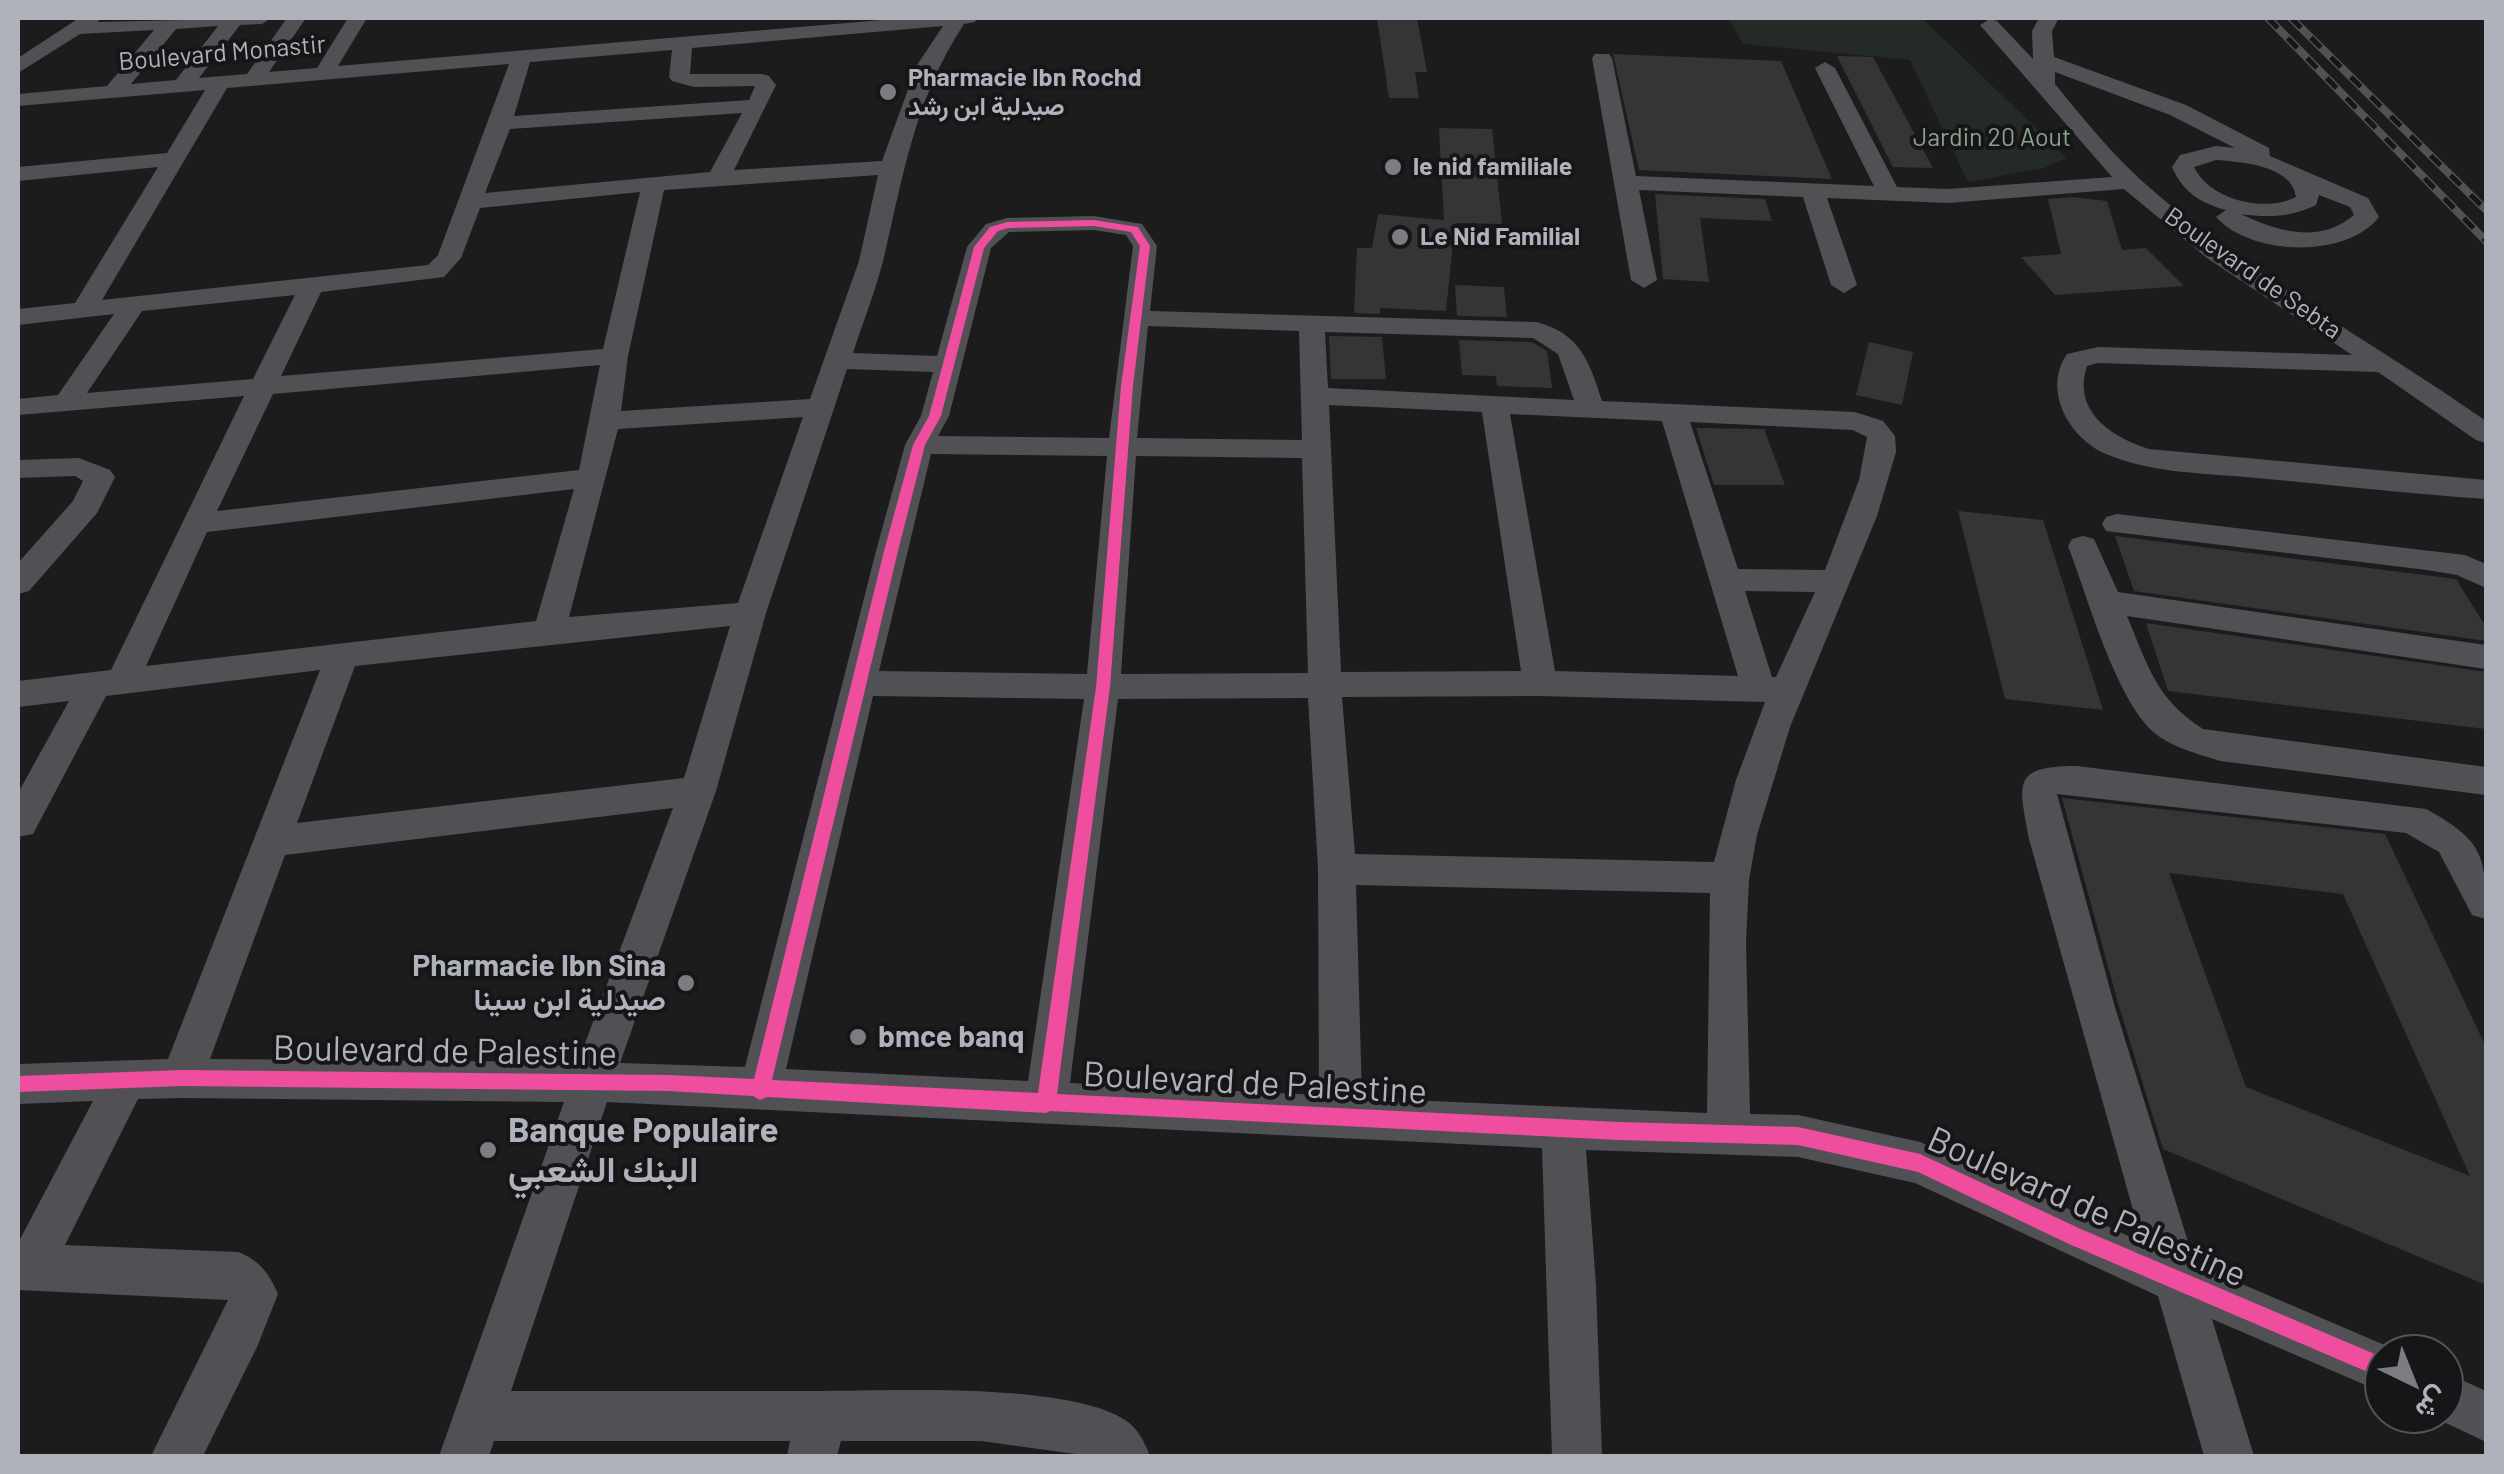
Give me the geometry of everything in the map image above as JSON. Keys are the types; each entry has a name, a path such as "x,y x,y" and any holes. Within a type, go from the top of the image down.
{"street":[{"path":"18,67 91,18"},
{"path":"184,84 235,18"},
{"path":"72,29 172,20 262,18"},
{"path":"255,78 296,18"},
{"path":"325,71 358,18"},
{"path":"472,1436 592,1082 698,792 750,613 871,262 891,168 927,65 963,19"},
{"name":"Boulevard Monastir","path":"18,100 963,19"},
{"path":"114,90 172,20"},
{"path":"1984,20 2016,33 2046,22"},
{"name":"Boulevard de Sebta","path":"1984,20 2046,84 2070,117 2130,182 2172,218 2266,287 2388,364 2486,434"},
{"name":"Boulevard de Sebta","path":"2046,22 2042,60 2046,84"},
{"path":"917,25 927,65"},
{"path":"683,42 679,77 694,81 762,80 766,86 718,178"},
{"path":"18,51 42,51"},
{"path":"18,317 435,272 449,258 501,123 522,55"},
{"path":"1602,58 1644,280"},
{"path":"2042,60 2214,126 2304,182 2360,203 2367,210 2367,217 2355,230 2337,237 2294,240 2246,226 2193,186 2183,167 2188,160 2216,153 2275,164"},
{"path":"1826,68 1890,193"},
{"path":"83,310 171,159 222,81"},
{"path":"501,123 757,106"},
{"path":"18,174 171,159"},
{"path":"470,202 718,178 891,168"},
{"path":"1627,183 1975,196 2130,182"},
{"path":"2172,218 2218,205 2267,210 2300,206 2308,200 2310,191 2304,182"},
{"path":"549,631 606,421 615,356 654,184"},
{"path":"1813,190 1844,286"},
{"path":"760,1091 919,445 935,416 979,247 994,229 1007,225 1094,223 1134,229 1145,246 1122,444 1103,688 1046,1104"},
{"path":"20,824 109,684 197,523 312,285"},
{"path":"66,404 133,305"},
{"path":"1134,318 1486,328 1555,335 1571,350 1590,406"},
{"path":"1312,325 1312,396 1337,869 1341,1115"},
{"path":"2388,364 2098,355 2076,360 2067,380 2069,393 2098,437 2146,458 2486,490"},
{"path":"18,407 615,356"},
{"path":"837,361 946,364"},
{"path":"1312,396 1855,421 1877,430 1882,437 1880,466 1833,581 1773,689 1760,765 1730,878 1728,1132"},
{"path":"1495,405 1540,683"},
{"path":"606,421 822,407"},
{"path":"1673,412 1728,580 1773,689"},
{"path":"919,445 1122,444 1315,449"},
{"path":"18,469 78,467 100,477 86,506 18,583"},
{"path":"197,523 592,478"},
{"path":"2118,524 2427,558 2465,566 2486,577"},
{"path":"2083,546 2142,693 2164,721 2192,738 2249,752 2486,782"},
{"path":"1728,580 1833,581"},
{"path":"2106,602 2486,657"},
{"path":"18,694 549,631 750,613"},
{"path":"182,1078 342,656"},
{"path":"858,683 1103,688 1540,683 1773,689"},
{"path":"2229,1456 2053,857 2038,787 2051,780 2077,780 2413,819 2452,841 2486,903"},
{"path":"273,841 698,792"},
{"path":"1337,869 1730,878"},
{"path":"127,1078 24,1267 238,1275 254,1294 240,1330 176,1456"},
{"name":"Boulevard de Palestine","path":"18,1084 127,1078 592,1082 1798,1136 1920,1163 2364,1360"},
{"path":"1563,1128 1573,1285 1577,1456"},
{"path":"472,1436 568,1413 816,1437 981,1416 1055,1424 1108,1438 1126,1456"}],"green space":[{"name":"Jardin 20 Aout","path":"1728,18 1922,18 2067,158 2044,168 1968,182 1910,60 1743,44"}],"building":[{"path":"1377,18 1417,18 1427,72 1415,72 1419,98 1389,98"},
{"path":"1613,54 1781,61 1832,179 1639,170"},
{"path":"1837,56 1873,57 1933,168 1893,167"},
{"path":"1439,128 1492,129 1502,224 1455,223 1446,311 1380,308 1380,314 1354,313 1357,248 1372,248 1378,214 1444,220"},
{"path":"1655,194 1765,199 1772,221 1700,218 1709,282 1663,279"},
{"path":"2048,199 2107,201 2122,250 2146,248 2184,286 2055,295 2021,257 2061,254"},
{"path":"1455,285 1504,287 1507,317 1457,316"},
{"path":"1329,336 1382,337 1386,379 1331,379"},
{"path":"1459,340 1532,342 1547,351 1552,388 1497,386 1496,376 1462,375"},
{"path":"1869,342 1913,352 1902,405 1856,395"},
{"path":"1696,428 1764,429 1785,485 1714,485"},
{"path":"1958,511 2043,520 2103,710 2005,699"},
{"path":"2115,536 2456,579 2486,627 2486,641 2134,591"},
{"path":"2146,623 2486,672 2486,729 2168,691"},
{"path":"2062,798 2385,834 2486,1047 2486,1285 2163,1149","holes":["2169,873 2343,894 2470,1176 2246,1087"]}],"railway":[{"path":"2268,18 2486,241"},
{"path":"2291,18 2486,210"}],"cycle path":[{"path":"760,1091 891,551 919,445 935,416 979,247 994,229 1007,225 1094,223 1134,229 1145,246 1127,386 1103,687 1046,1104"},
{"path":"18,1084 182,1078 668,1083 1618,1131 1798,1136 1920,1163 2076,1237 2364,1360"}],"place":[{"name":"Pharmacie Ibn Rochd صيدلية ابن رشد","path":"888,92"},
{"name":"le nid familiale","path":"1393,167"},
{"name":"Le Nid Familial","path":"1400,237"},
{"name":"Pharmacie Ibn Sina صيدلية ابن سينا","path":"686,983"},
{"name":"bmce banq","path":"858,1037"},
{"name":"Banque Populaire البنك الشعبي","path":"488,1150"}]}
